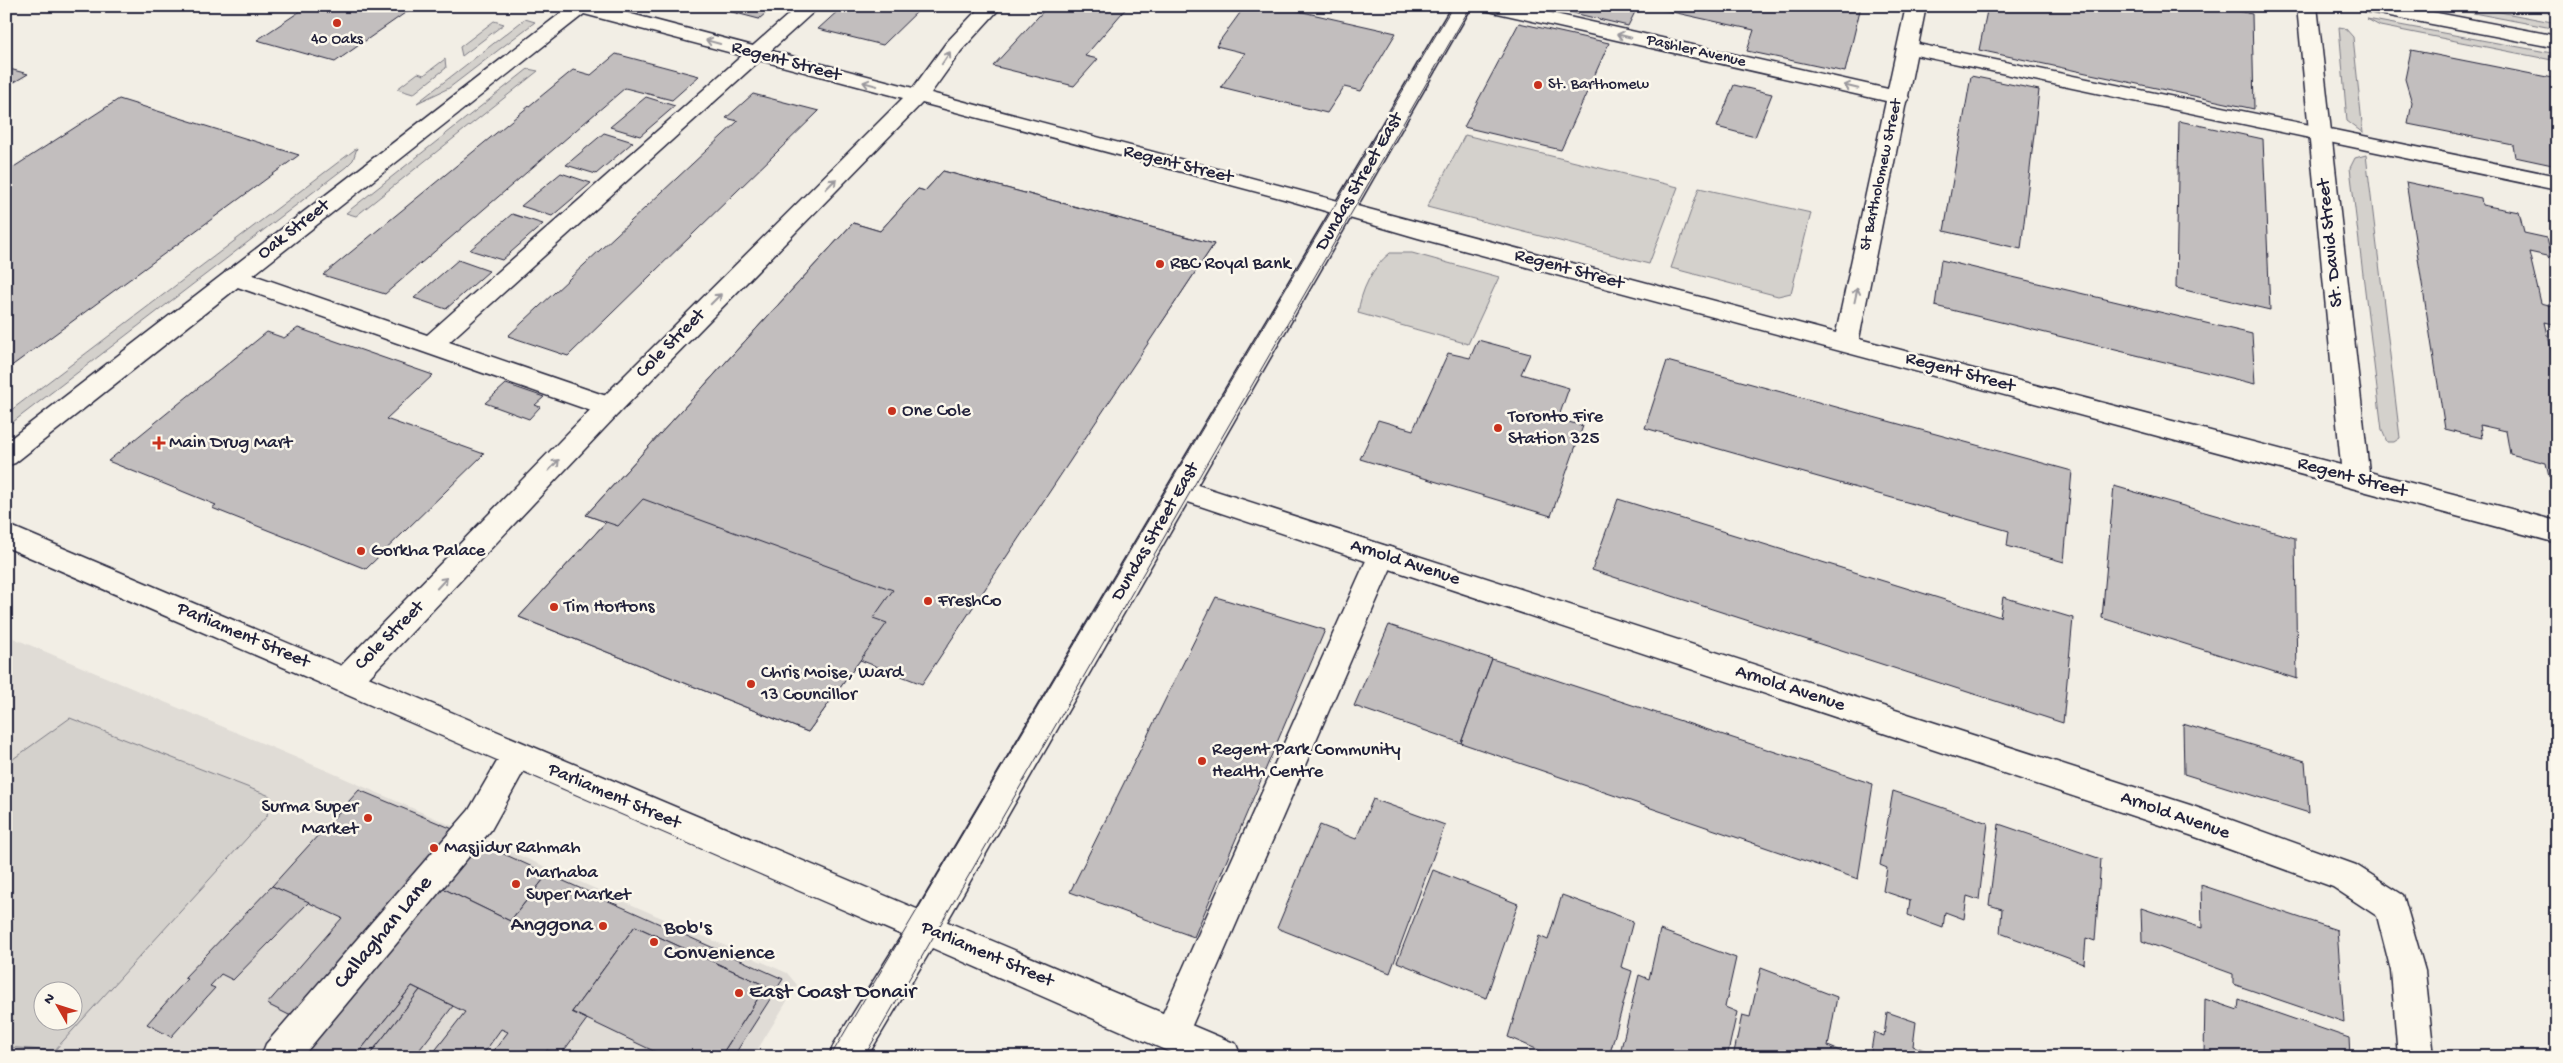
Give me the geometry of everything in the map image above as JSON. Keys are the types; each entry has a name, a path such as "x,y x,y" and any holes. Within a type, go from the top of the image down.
{"street":[{"path":"431,345 810,6"},
{"name":"Cole Street","path":"347,680 609,407 917,96 929,83 953,47 992,6"},
{"name":"Dundas Street East","path":"847,1057 925,928 1182,490 1462,6"},
{"name":"Pashler Avenue","path":"1493,6 1899,98"},
{"name":"St Bartholomew Street","path":"1846,343 1899,98 1916,6"},
{"name":"St. David Street","path":"2307,6 2356,479"},
{"path":"2370,6 2557,42"},
{"name":"Regent Street","path":"582,7 1344,209 1418,231 2557,532"},
{"name":"Oak Street","path":"6,456 582,7"},
{"path":"1908,48 2557,184"},
{"path":"234,277 609,407"},
{"name":"Arnold Avenue","path":"1182,490 2190,820 2344,876 2391,906 2408,971 2416,1057"},
{"name":"Parliament Street","path":"6,535 347,680 517,756 925,928 1223,1057"},
{"path":"1172,1034 1382,556"},
{"name":"Callaghan Lane","path":"280,1057 480,820 517,756"}],"shaded area":[{"path":"2437,6 2469,6 2557,23 2557,29"},
{"path":"2507,6 2557,6 2557,16"},
{"path":"525,19 535,22 449,88 417,103"},
{"path":"2367,19 2557,54 2557,61 2380,26"},
{"path":"494,21 504,24 462,56 460,47"},
{"path":"2339,27 2345,28 2353,37 2363,133 2347,121"},
{"path":"445,59 446,68 413,94 397,89 418,73 424,75"},
{"path":"528,69 538,71 356,216 346,213"},
{"path":"1465,135 1678,187 1649,264 1427,207"},
{"path":"357,148 353,160 346,167 9,425 6,423 6,414"},
{"path":"2366,155 2400,438 2394,442 2387,442 2382,430 2350,168 2355,158"},
{"path":"1699,188 1811,213 1791,293 1778,296 1671,268"},
{"path":"1390,253 1412,253 1499,277 1468,344 1358,313 1368,280 1378,265"},
{"path":"6,635 330,772 787,973 797,985 753,1057 6,1057"},
{"path":"70,718 270,796 267,816 82,1020 82,980 32,980 32,1030 73,1030 54,1051 6,1047 6,764"}],"building":[{"name":"40 Oaks","path":"308,6 415,6 335,62 257,40"},
{"path":"709,6 774,6 759,19"},
{"path":"857,6 923,6 883,45 818,29 840,9 851,12"},
{"path":"1048,6 1128,6 1085,56 1098,59 1074,86 993,66"},
{"path":"1245,6 1276,6 1396,33 1361,91 1344,87 1327,113 1221,87 1245,53 1216,46"},
{"path":"1544,6 1638,6 1628,26"},
{"path":"1645,6 1861,6 1845,72 1747,51 1754,30"},
{"path":"1988,6 2215,6 2252,14 2254,109 1979,50"},
{"name":"St. Barthomew","path":"1519,23 1609,43 1561,150 1464,127"},
{"path":"2411,50 2557,79 2557,166 2515,157 2513,145 2408,124 2412,103 2405,79"},
{"path":"616,54 699,76 672,100 625,88 385,294 323,275 573,70 591,75"},
{"path":"6,68 28,74 6,87"},
{"path":"1971,76 2039,90 2021,249 1944,231"},
{"path":"1734,85 1772,94 1755,137 1717,127"},
{"path":"753,94 819,111 568,356 508,336 738,121 726,118"},
{"path":"646,97 675,106 640,136 610,127"},
{"path":"119,99 299,155 6,370 6,172"},
{"path":"2179,121 2263,139 2270,310 2176,288"},
{"path":"604,133 633,142 596,174 566,165"},
{"path":"943,171 1214,244 1160,325 1019,283 996,313 878,278 675,511 643,499 618,526 586,515 853,223 880,231 918,189 925,191"},
{"name":"One Cole","path":"943,171 1214,244 922,684 860,660 808,732 519,617 606,522 586,515 853,223 880,231 918,189 925,191"},
{"path":"561,173 591,183 552,216 521,206"},
{"path":"2406,182 2481,198 2482,205 2519,212 2524,233 2547,238 2552,257 2529,252 2541,303 2557,307 2557,325 2545,322 2557,375 2557,479 2549,477 2546,463 2510,454 2506,431 2480,425 2482,438 2445,429"},
{"path":"512,214 543,224 502,260 470,250"},
{"path":"458,260 489,271 446,309 414,298"},
{"path":"1941,260 2252,334 2255,384 1935,306"},
{"path":"298,328 433,375 386,419 484,454 366,569 212,508 216,505 108,461 267,332 284,338"},
{"name":"Toronto Fire Station 325","path":"1478,340 1530,354 1521,374 1569,388 1558,419 1583,426 1551,516 1360,459 1378,420 1413,430 1448,353 1470,358"},
{"path":"1667,361 2072,471 2064,562 2007,546 2009,531 1645,428"},
{"path":"506,384 544,397 535,405 540,407 529,419 485,403"},
{"path":"2114,486 2295,538 2297,679 2102,618"},
{"path":"643,499 893,590 873,618 887,623 808,732 519,617 606,522 618,526"},
{"path":"1618,499 2000,617 2003,597 2073,618 2063,723 1592,570"},
{"name":"Regent Park Community Health Centre","path":"1216,597 1325,630 1194,937 1070,892"},
{"path":"1389,625 1492,659 1461,743 1354,706"},
{"path":"1492,659 1873,784 1858,879 1461,743"},
{"path":"2183,724 2305,761 2309,813 2184,774"},
{"path":"359,790 460,832 305,1023 267,1004 342,918 272,886"},
{"path":"1893,791 1988,823 1979,900 1967,896 1964,919 1945,912 1943,928 1908,915 1910,900 1883,891 1887,868 1880,865"},
{"path":"1373,799 1445,825 1390,973 1277,928 1320,825 1356,839"},
{"path":"1999,824 2101,859 2095,941 2086,938 2084,964 2000,933 2002,909 1989,905"},
{"path":"473,840 548,874 510,921 436,885"},
{"path":"1433,870 1518,904 1486,998 1397,962"},
{"path":"548,874 783,979 733,1057 720,1057 766,986 635,926 572,1012 587,1019 560,1056 547,1050 541,1057 489,1057 508,1032 501,1029 481,1057 430,1057 465,1012 412,986 355,1057 293,1057 436,885 510,921"},
{"path":"2201,885 2337,930 2344,1022 2233,984 2233,974 2142,941 2141,908 2202,928"},
{"path":"272,886 309,902 233,980 221,974 210,986 215,988 171,1037 147,1024 187,979 184,978"},
{"path":"1562,895 1633,921 1621,967 1632,971 1609,1057 1555,1057 1508,1037 1539,936 1548,940"},
{"path":"635,926 766,986 720,1057 666,1057 572,1012"},
{"path":"1660,930 1736,958 1725,1007 1737,1012 1727,1057 1619,1057 1639,975 1649,979"},
{"path":"1761,968 1837,997 1828,1046 1842,1052 1841,1057 1733,1057 1742,1015 1750,1017"},
{"path":"412,986 420,990 368,1057 355,1057"},
{"path":"420,990 453,1006 414,1057 368,1057"},
{"path":"2205,999 2238,1010 2239,1000 2349,1038 2350,1057 2204,1057"},
{"path":"1887,1012 1916,1022 1913,1046 1944,1057 1870,1057 1874,1032 1884,1036"}],"tram line":[{"path":"830,1057 1453,6"},
{"path":"864,1057 1471,6"}],"place":[{"name":"40 Oaks","path":"337,23"},
{"name":"St. Barthomew","path":"1538,85"},
{"name":"RBC Royal Bank","path":"1160,264"},
{"name":"One Cole","path":"892,411"},
{"name":"Toronto Fire Station 325","path":"1498,428"},
{"name":"Main Drug Mart","path":"159,443"},
{"name":"Gorkha Palace","path":"361,551"},
{"name":"FreshCo","path":"928,601"},
{"name":"Tim Hortons","path":"554,607"},
{"name":"Chris Moise, Ward 13 Councillor","path":"751,684"},
{"name":"Regent Park Community Health Centre","path":"1202,761"},
{"name":"Surma Super Market","path":"368,818"},
{"name":"Masjidur Rahmah","path":"434,848"},
{"name":"Marhaba Super Market","path":"516,884"},
{"name":"Anggona","path":"603,926"},
{"name":"Bob's Convenience","path":"654,942"},
{"name":"East Coast Donair","path":"739,993"}]}
